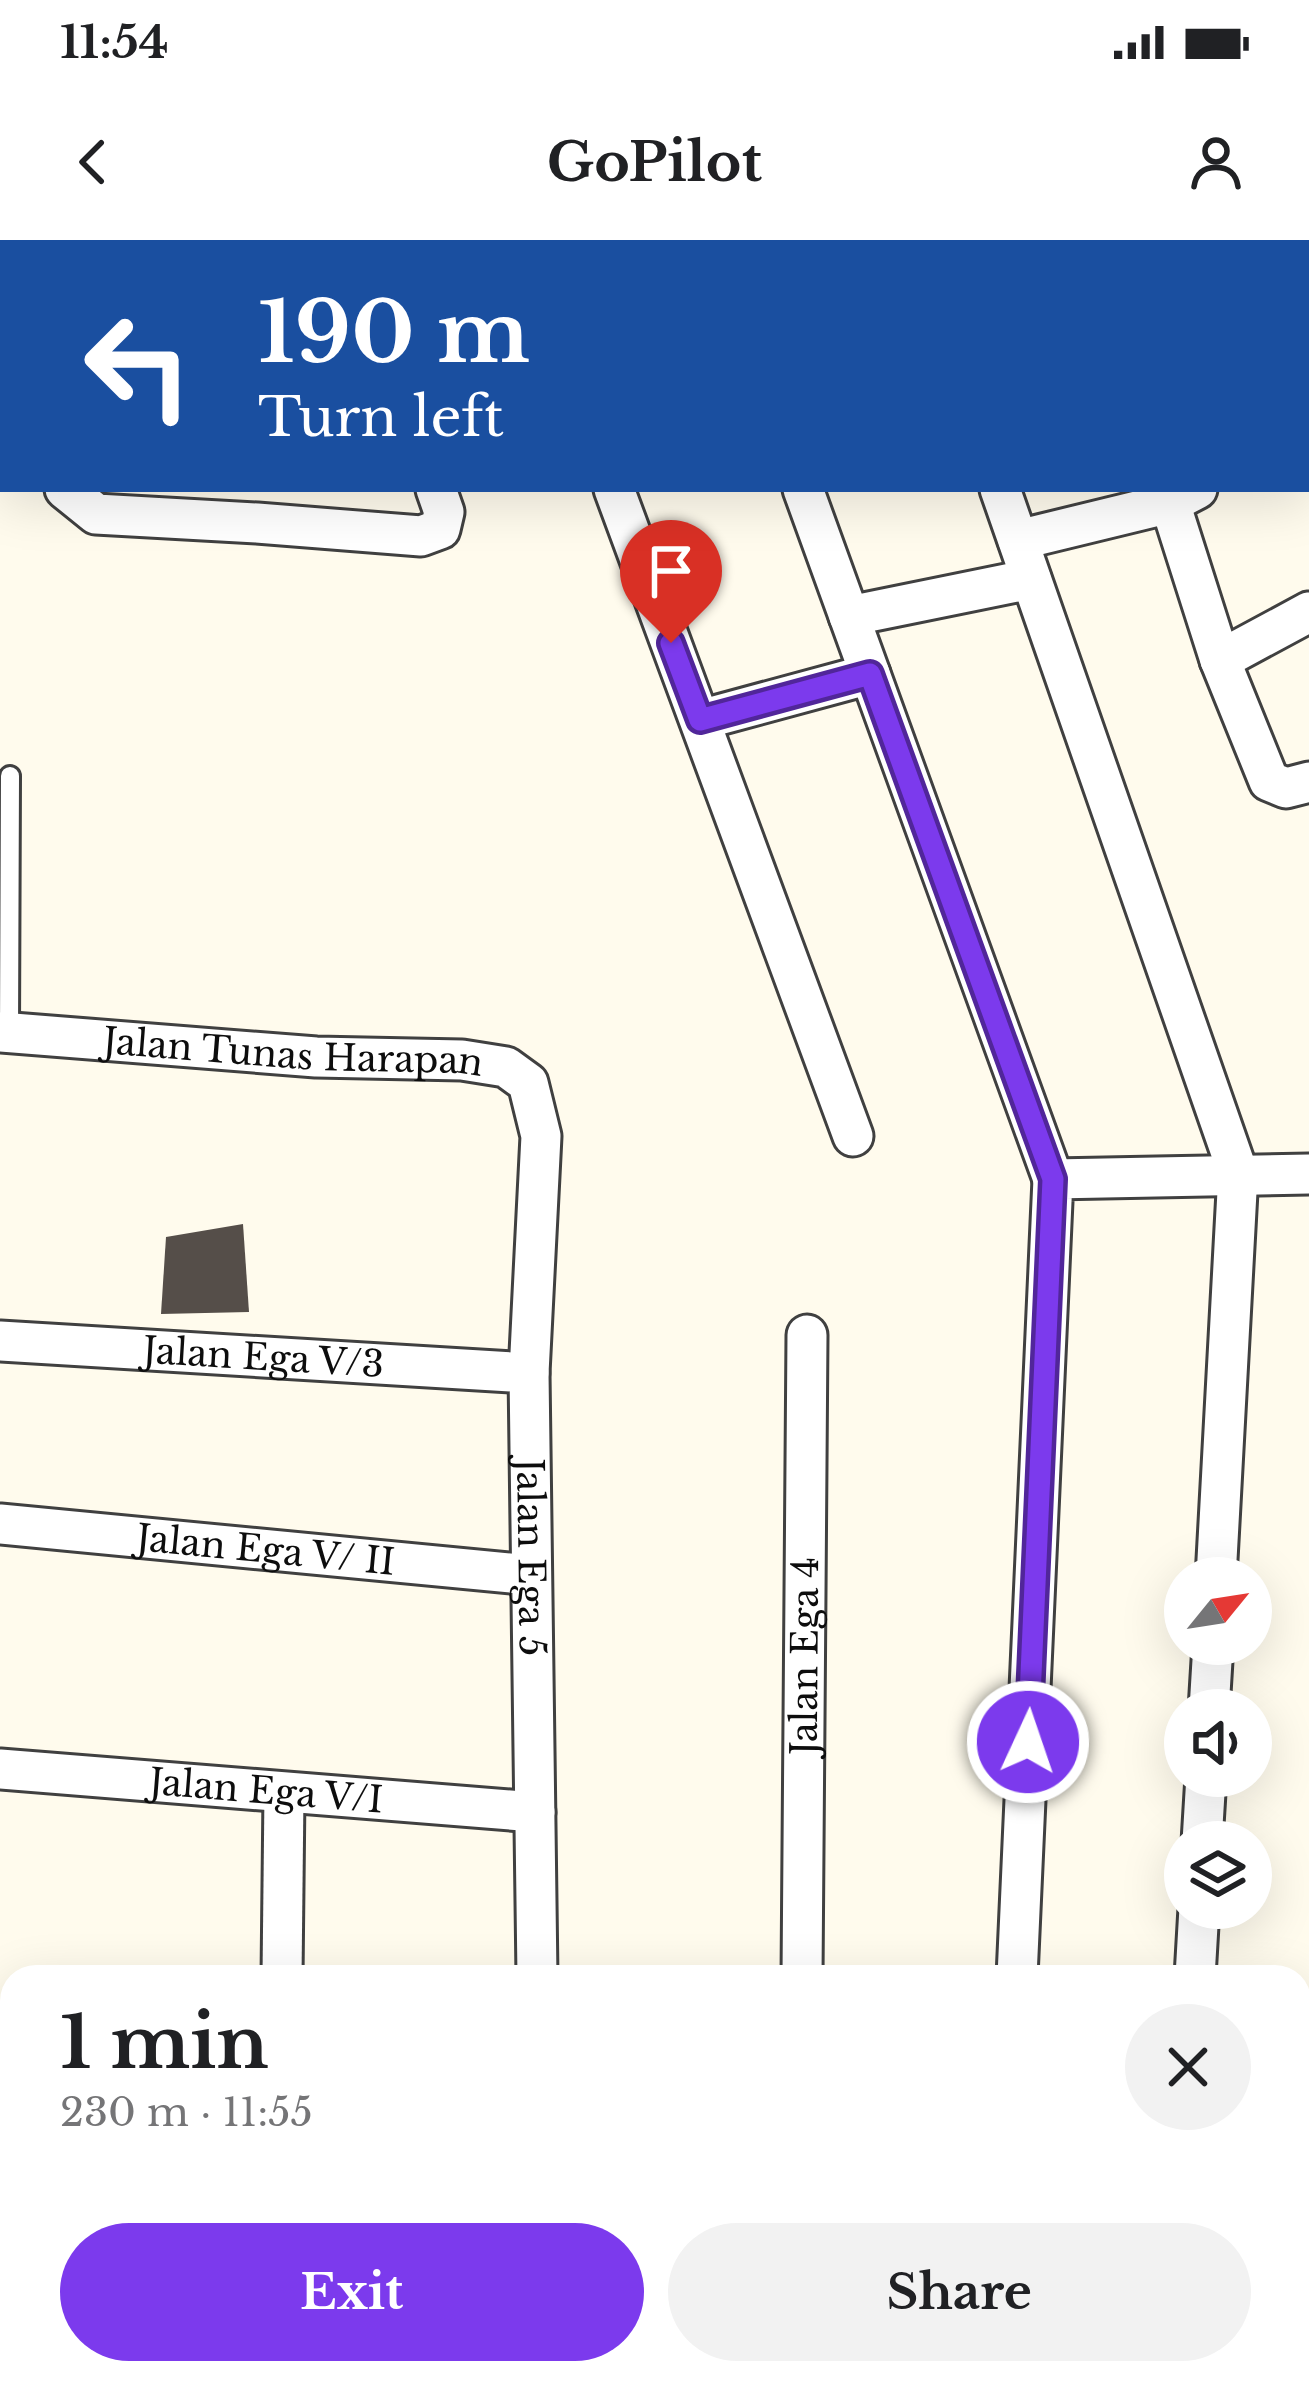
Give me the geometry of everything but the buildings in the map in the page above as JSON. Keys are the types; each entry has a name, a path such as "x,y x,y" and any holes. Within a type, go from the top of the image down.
{"street":[{"path":"69,492 96,514 251,506 421,536 440,529 444,512 437,492"},
{"path":"615,492 853,1136"},
{"path":"803,492 1053,1179 1018,1965"},
{"path":"1001,492 1238,1173 1217,1557"},
{"path":"1018,539 1184,496 1220,659 1270,781 1286,788 1309,782"},
{"path":"849,616 1031,580"},
{"path":"1220,659 1309,612"},
{"path":"700,720 870,674"},
{"name":"Jalan Tunas Harapan","path":"5,1033 316,1058 462,1060 506,1067 528,1083 541,1136"},
{"name":"Jalan Ega 5","path":"537,1965 530,1373 541,1136"},
{"path":"1053,1179 1309,1174"},
{"name":"Jalan Ega 4","path":"802,1965 807,1335"},
{"name":"Jalan Ega V/3","path":"0,1341 530,1373"},
{"name":"Jalan Ega V/ II","path":"0,1524 531,1574"},
{"name":"Jalan Ega V/I","path":"0,1769 535,1812"},
{"path":"282,1965 284,1793"},
{"path":"1196,1965 1198,1929"}],"lane":[{"path":"5,1033 10,776"}],"route":[{"path":"671,643 700,720 870,674 1053,1179 1028,1742"}]}
